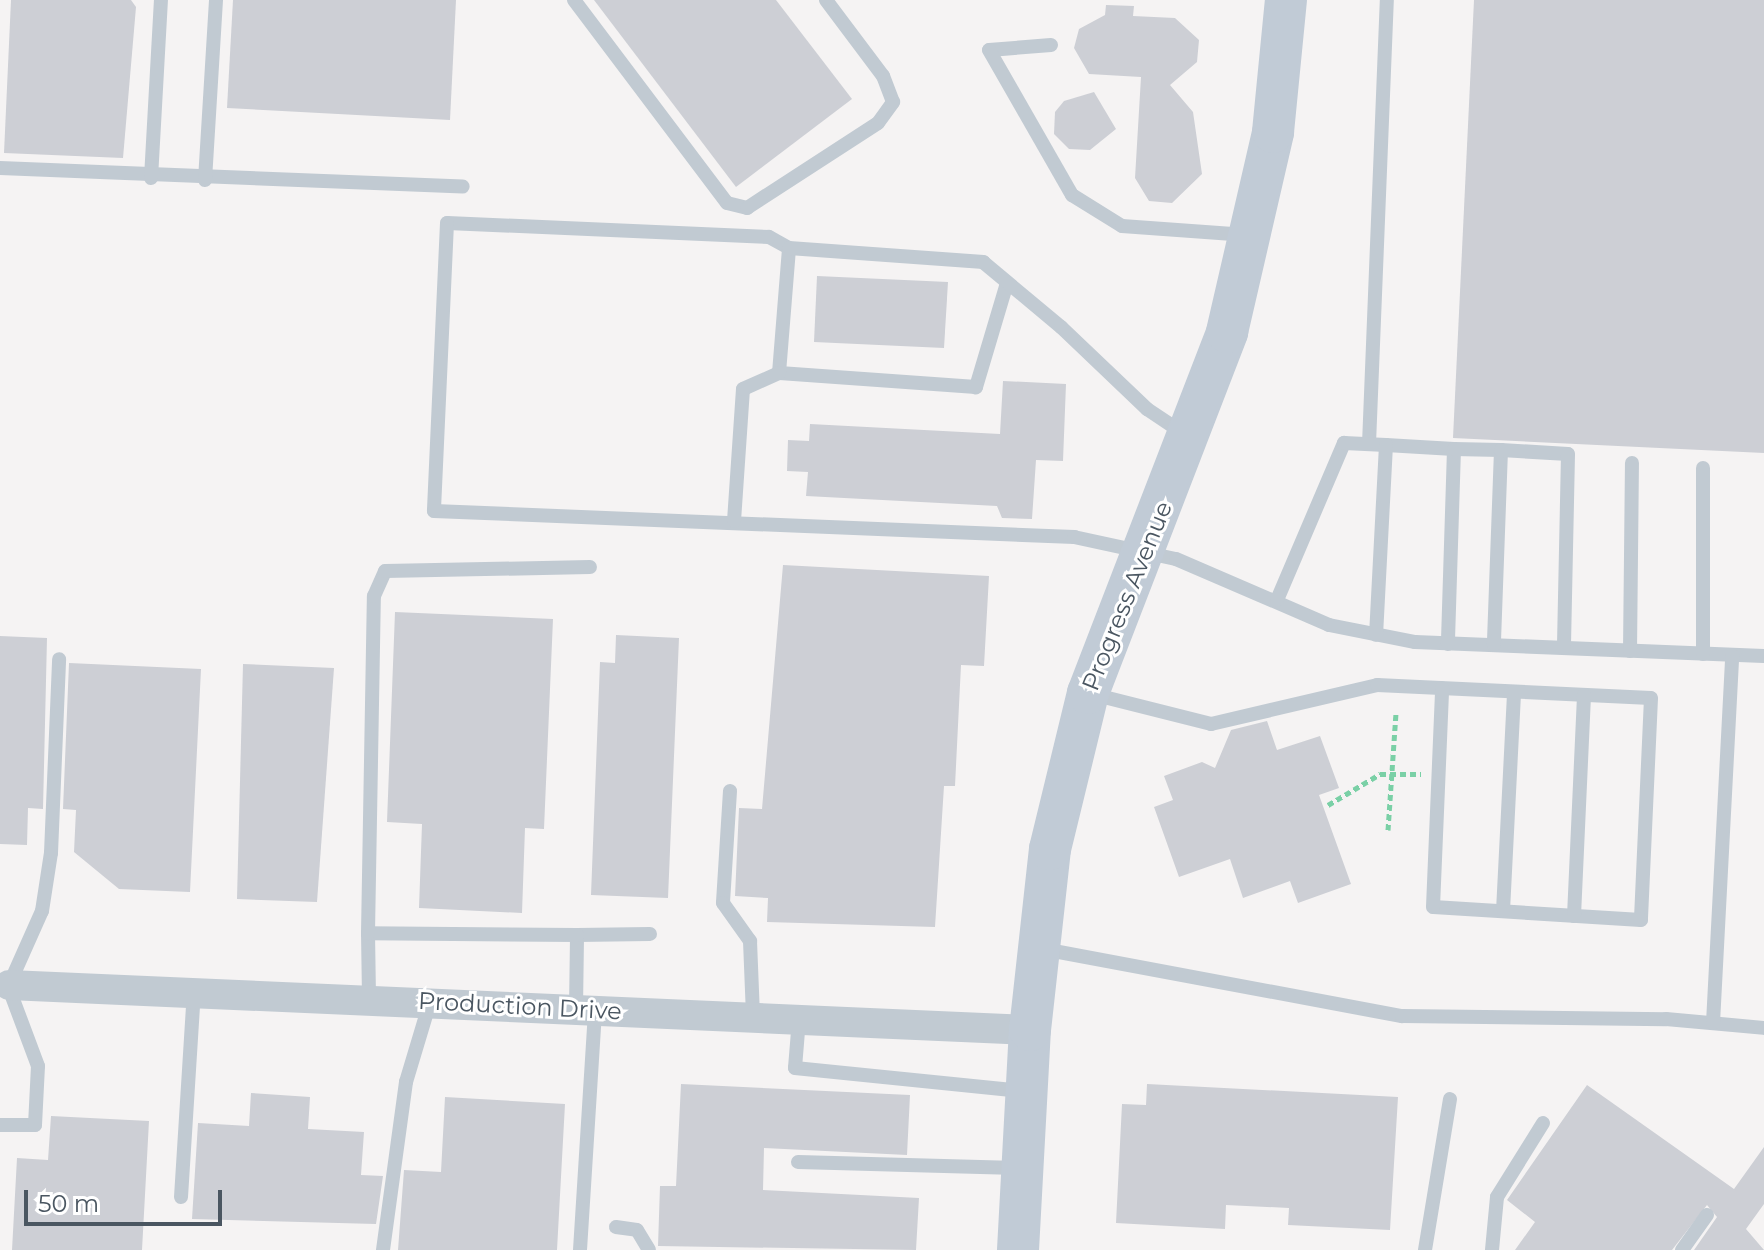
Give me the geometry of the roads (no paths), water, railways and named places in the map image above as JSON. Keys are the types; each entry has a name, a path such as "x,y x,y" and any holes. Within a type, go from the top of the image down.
{"main road":[{"name":"Progress Avenue","path":"1018,1250 1030,1030 1050,849 1088,693 1189,437 1251,235 1273,132 1286,0"}],"street":[{"name":"Production Drive","path":"5,981 1030,1030"}],"lane":[{"path":"151,178 161,0"},
{"path":"205,180 216,0"},
{"path":"574,0 727,203 747,208 878,123 893,102 883,76 826,0"},
{"path":"1369,444 1387,0"},
{"path":"1051,45 989,50 1072,195 1122,226 1251,235"},
{"path":"0,168 151,178 463,187"},
{"path":"1189,437 1147,409 1061,327 983,262 789,248 769,237 447,223 434,511 1041,536 1143,549 1277,600 1329,625 1376,635 1448,644 1764,656"},
{"path":"779,373 789,248"},
{"path":"734,521 743,389 779,373 976,387 1007,283"},
{"path":"1277,600 1344,443 1568,454 1564,648"},
{"path":"1376,635 1386,445"},
{"path":"1448,644 1454,449"},
{"path":"1494,645 1501,450"},
{"path":"1630,651 1632,463"},
{"path":"1703,468 1703,654"},
{"path":"369,999 374,596 385,571 590,567"},
{"path":"1713,1023 1732,655"},
{"path":"0,1125 35,1125 38,1066 5,981 42,911 51,853 59,659"},
{"path":"1088,693 1211,724 1377,685 1442,688 1514,692 1651,698 1641,920 1433,907 1442,688"},
{"path":"1503,911 1514,692"},
{"path":"1574,916 1584,695"},
{"path":"730,791 723,903 750,941 753,1017"},
{"path":"368,933 650,934"},
{"path":"577,935 586,1009 580,1250"},
{"path":"1039,948 1402,1016 1713,1023 1764,1028"},
{"path":"181,1197 194,991"},
{"path":"383,1250 406,1082 430,1002"},
{"path":"799,1019 795,1068 1027,1091"},
{"path":"1425,1250 1450,1099"},
{"path":"1492,1250 1497,1197 1543,1123"},
{"path":"798,1162 1023,1168"},
{"path":"1682,1250 1707,1215"},
{"path":"616,1227 637,1230 649,1250"}]}
